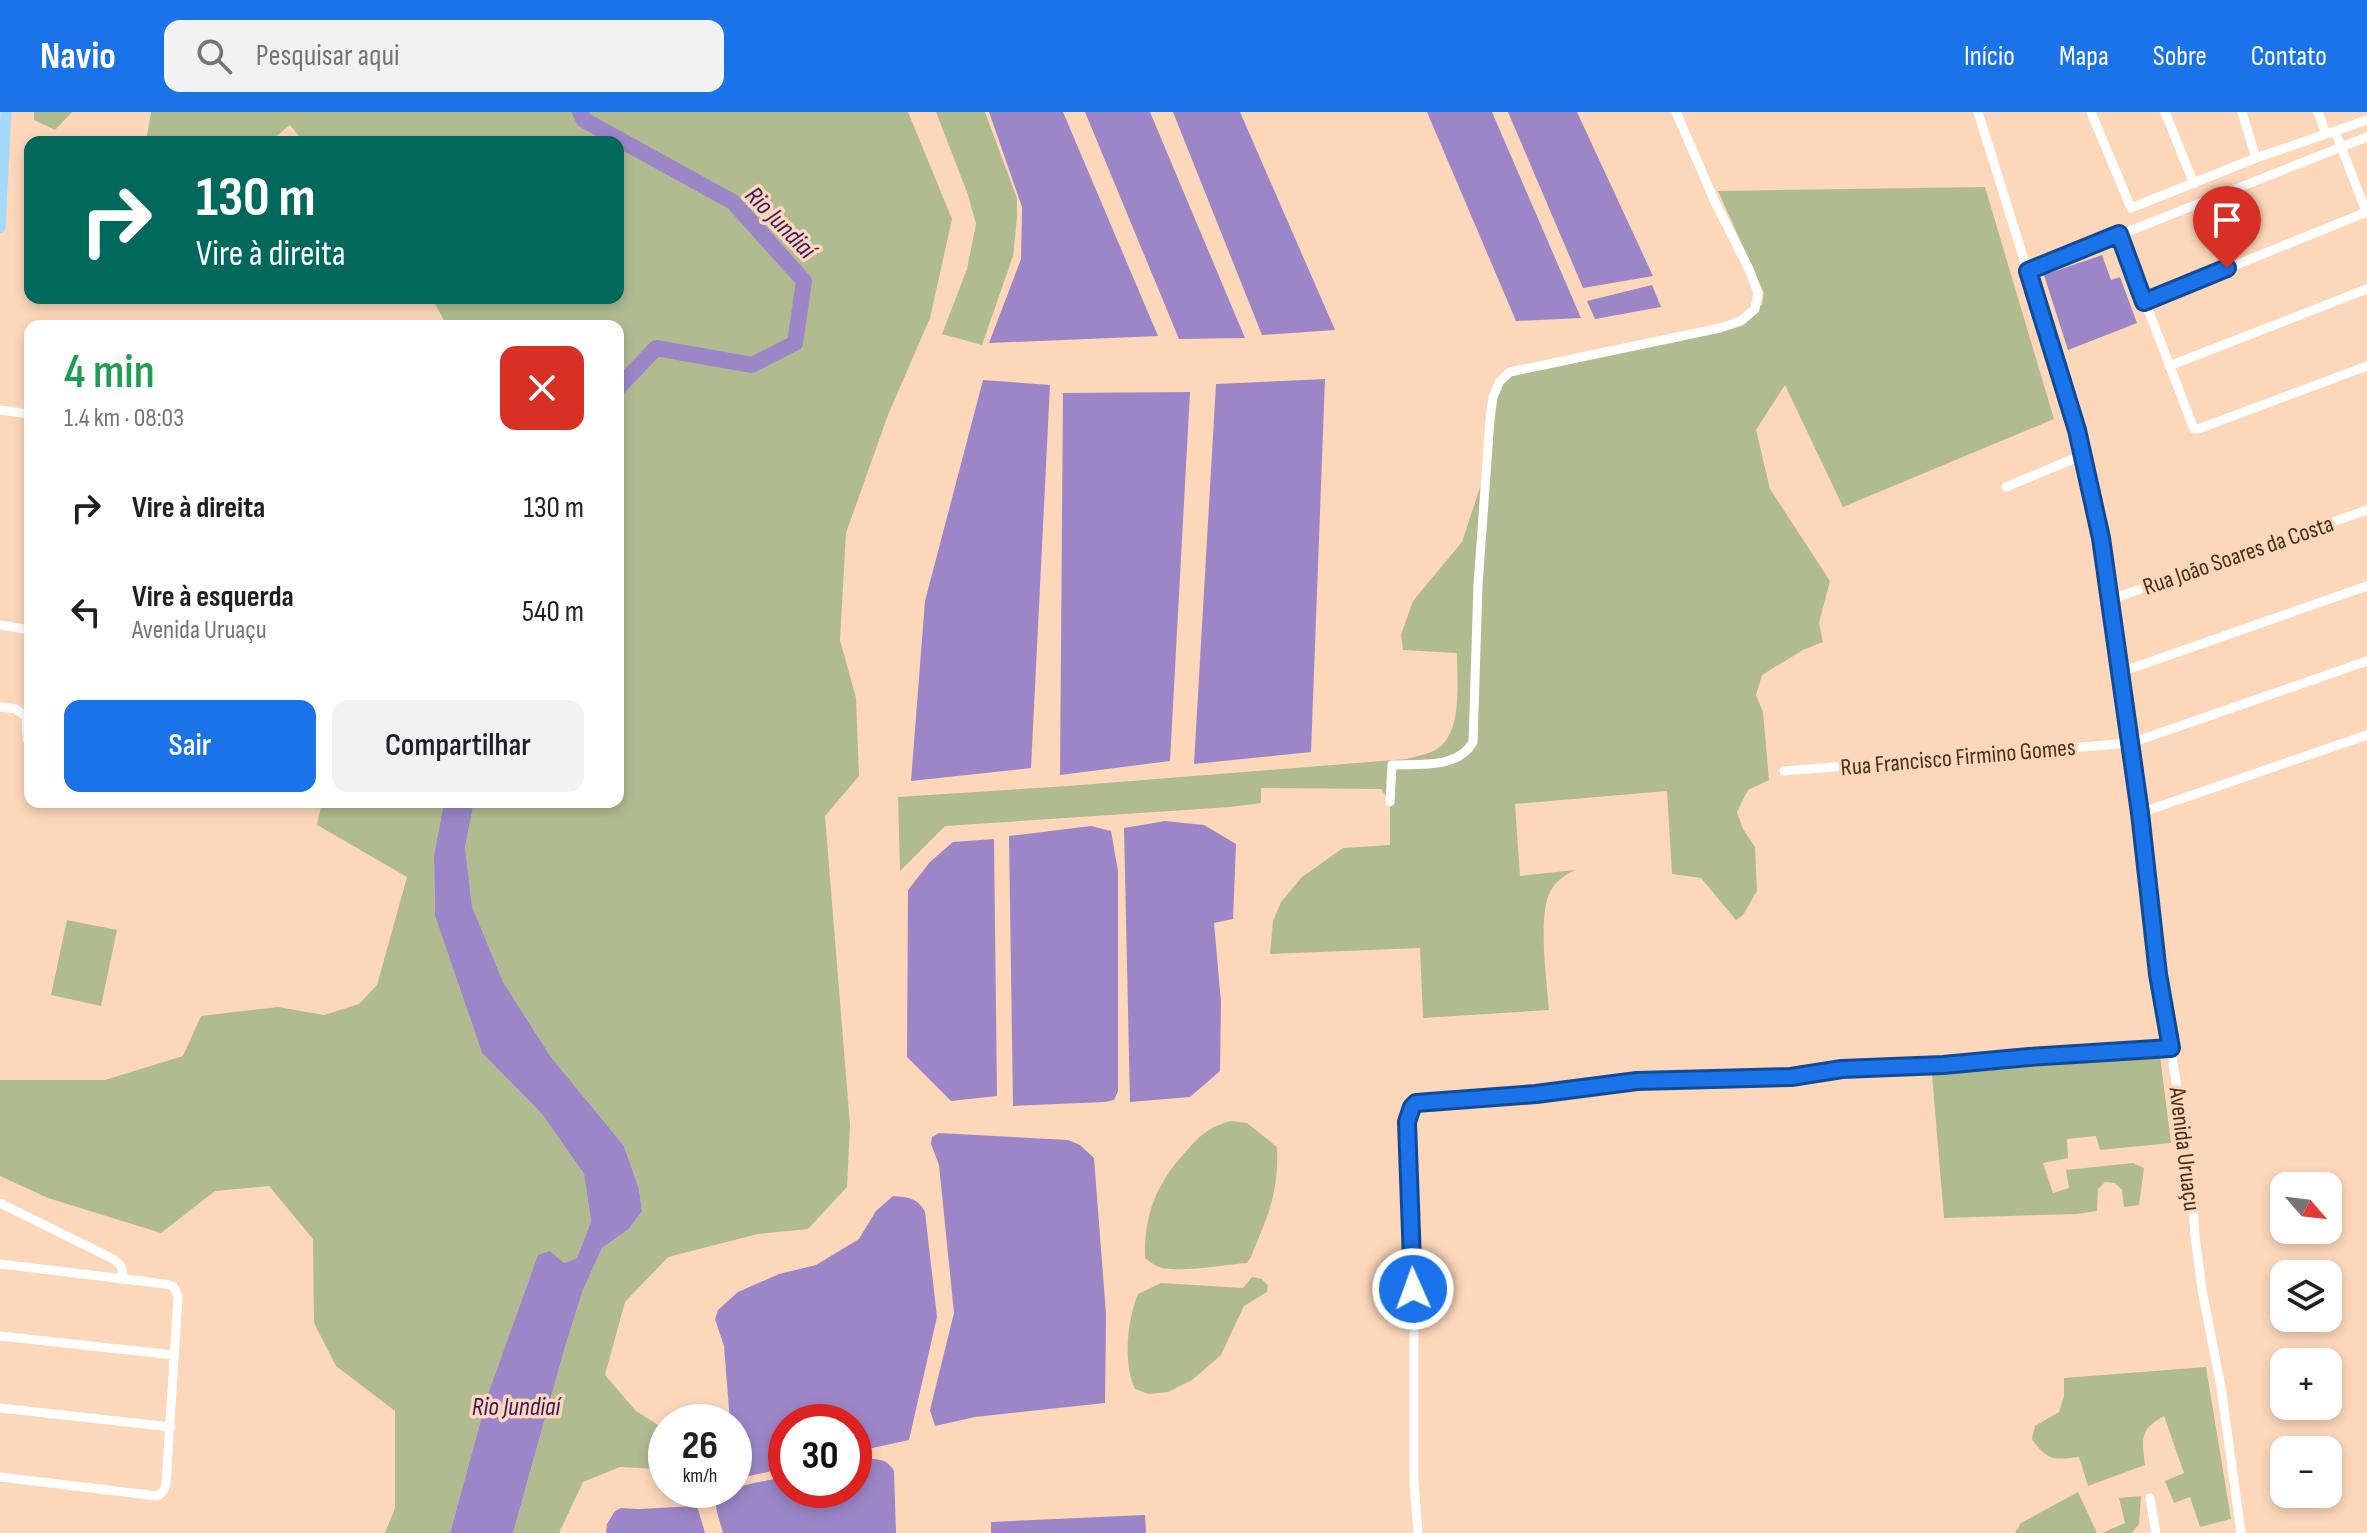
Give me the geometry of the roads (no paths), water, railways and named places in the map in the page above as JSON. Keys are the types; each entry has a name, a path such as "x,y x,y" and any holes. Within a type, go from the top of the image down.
{"main road":[{"path":"0,228 6,112"}],"street":[{"path":"1390,802 1392,765 1447,762 1468,752 1473,742 1478,585 1488,444 1493,397 1500,381 1510,372 1720,328 1741,321 1755,309 1758,293 1749,269 1715,202 1676,112"},
{"name":"Avenida Uruaçu","path":"1978,112 2083,455 2101,538 2131,743 2158,974 2190,1165 2202,1290 2221,1387 2241,1533"},
{"path":"2091,112 2131,208 2256,158 2367,120"},
{"path":"2165,112 2194,184"},
{"path":"2242,112 2256,158"},
{"path":"2144,302 2367,213 2342,147 2318,112"},
{"path":"2028,271 2367,137"},
{"path":"2119,234 2194,429 2367,366"},
{"path":"2169,366 2367,289"},
{"path":"0,410 24,413"},
{"path":"2006,487 2083,455"},
{"name":"Rua João Soares da Costa","path":"2109,600 2367,510"},
{"path":"2121,672 2367,586"},
{"path":"0,625 24,629"},
{"name":"Rua Francisco Firmino Gomes","path":"1784,771 2131,743 2367,661"},
{"path":"0,707 16,709 24,715"},
{"path":"2140,813 2367,735"},
{"path":"1418,1533 1414,1482 1414,1317 1407,1122 1416,1103 1536,1094 1637,1081 1791,1077 1842,1069 1943,1065 2171,1048"},
{"path":"0,1203 113,1259 120,1264 123,1279"},
{"path":"0,1264 165,1284 177,1291 171,1427 163,1492 157,1496 0,1477"},
{"path":"0,1336 174,1355"},
{"path":"0,1408 171,1427"},
{"path":"2150,1498 2156,1533"}],"water":[{"path":"989,112 1063,112 1158,336 989,343 1021,259 1022,207"},
{"path":"1085,112 1150,112 1245,338 1179,339"},
{"path":"1173,112 1240,112 1335,330 1262,335"},
{"path":"1427,112 1492,112 1581,318 1516,321"},
{"path":"1508,112 1577,112 1653,276 1583,288"},
{"path":"2102,255 2111,280 2120,277 2137,323 2068,350 2044,275"},
{"path":"1652,285 1661,307 1595,319 1587,301"},
{"path":"1325,379 1311,752 1194,764 1216,384"},
{"path":"983,380 1050,385 1031,768 911,781 925,601"},
{"path":"1190,392 1170,761 1060,775 1063,393"},
{"name":"Rio Jundiaí","path":"443,808 473,808 465,847 472,906 503,982 551,1057 624,1146 639,1189 642,1211 629,1229 602,1248 583,1290 513,1533 450,1533 488,1394 538,1255 550,1251 564,1263 577,1258 591,1221 584,1174 542,1114 482,1053 435,916 434,855"},
{"path":"1165,821 1204,825 1236,844 1233,919 1214,923 1221,1002 1220,1071 1190,1097 1130,1102 1124,828"},
{"path":"1091,826 1111,831 1118,871 1118,1091 1114,1100 1105,1102 1013,1106 1009,836"},
{"path":"994,839 997,1096 951,1101 907,1057 908,890 930,862 953,842"},
{"path":"939,1133 1068,1140 1080,1145 1094,1158 1106,1314 1105,1403 975,1417 935,1426 930,1410 954,1313 939,1165 931,1144 932,1137"},
{"path":"893,1196 912,1199 925,1212 937,1317 909,1440 872,1448 872,1404 768,1404 768,1472 752,1475 752,1404 729,1404 724,1346 715,1319 718,1310 738,1292 779,1274 816,1265 859,1239 876,1211"},
{"path":"872,1459 884,1461 894,1471 896,1533 723,1533 717,1508 752,1508 752,1484 768,1481 768,1508 872,1508"},
{"path":"621,1508 698,1508 705,1533 606,1533 607,1524 615,1511"},
{"path":"1145,1515 1146,1533 991,1533 991,1522"}],"waterway":[{"name":"Rio Jundiaí","path":"580,112 584,120 613,136"},
{"name":"Rio Jundiaí","path":"624,142 733,202 804,281 795,343 752,365 656,348 624,382"}]}
